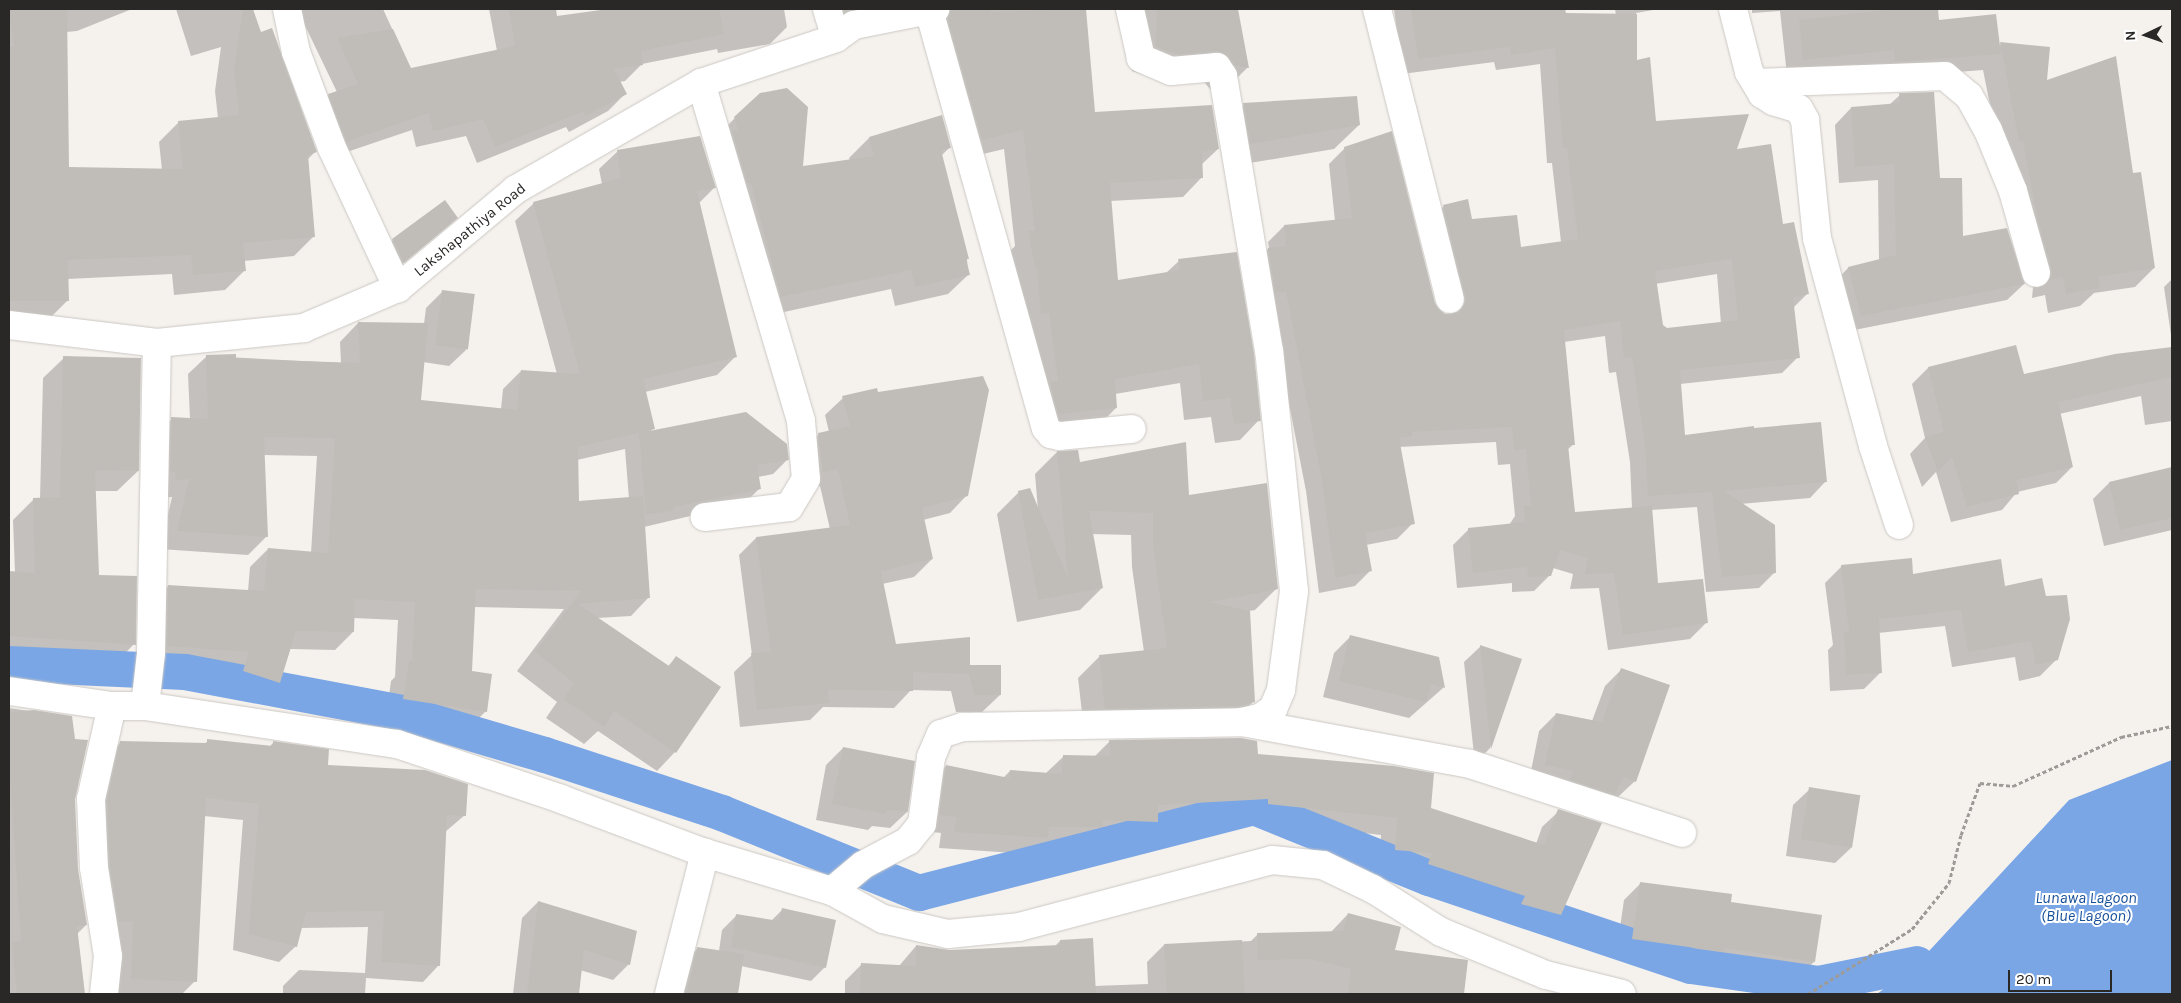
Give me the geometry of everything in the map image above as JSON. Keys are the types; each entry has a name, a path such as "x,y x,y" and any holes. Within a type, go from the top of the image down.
{"street":[{"path":"287,9 296,52 332,148 398,288"},
{"path":"828,9 836,38"},
{"path":"932,9 1046,428 1051,434 1060,436 1132,429"},
{"name":"Lakshapathiya Road","path":"9,325 157,343 304,328 398,288 515,190 702,83 836,38 854,25 932,9"},
{"path":"1130,9 1142,58 1172,71 1217,67 1223,76 1269,350 1294,591 1282,690 1273,709 1260,718 1242,722"},
{"path":"1377,9 1450,299"},
{"path":"1733,9 1741,49 1762,94 1773,101 1799,108 1805,120 1817,238 1873,446 1899,525"},
{"path":"1756,83 1945,76 1969,96 1988,130 2013,191 2036,273"},
{"path":"702,83 801,421 806,479 789,507 705,517"},
{"path":"145,706 151,653 157,343"},
{"path":"9,691 112,706 145,706 397,744 561,800 704,853 832,892 883,919 948,934 1019,927 1272,860 1323,865 1373,889 1441,932 1546,975 1622,994"},
{"path":"104,994 108,956 94,868 92,799 112,706"},
{"path":"832,892 863,865 908,841 922,824 931,757 941,734 963,727 1242,722 1470,764 1682,833"},
{"path":"669,994 704,853"}],"path":[{"path":"1808,994 1912,929 1950,883 1961,835 1980,783 2013,786 2120,737 2172,726"}],"water":[{"name":"Lunawa Lagoon (Blue Lagoon)","path":"2172,760 2172,994 1877,994 1917,964 2069,800"}],"building":[{"path":"9,9 67,9 69,167 183,169 178,121 239,115 234,70 243,9 253,9 261,32 272,28 317,152 308,155 315,237 243,243 246,271 193,275 191,255 68,260 69,301 9,301 9,47 14,47"},
{"path":"509,9 556,9 557,16 608,9 719,9 724,34 641,51 643,65 614,69 627,94 586,116 584,111 495,147 483,119 433,131 429,113 346,142 328,94 358,84 337,38 393,29 411,68 515,46"},
{"path":"950,9 990,9 991,12 1086,9 1095,112 1212,105 1219,149 1202,152 1203,178 1110,183 1118,280 1180,270 1178,259 1237,252 1254,353 1261,421 1234,424 1230,398 1203,401 1199,364 1115,379 1117,408 1058,414 1050,382 1058,381 1049,313 1041,314 1037,268 1035,268 1028,231 1035,231 1023,130 982,140 947,18"},
{"path":"1157,9 1238,9 1249,68 1234,65 1223,53 1180,55 1156,47"},
{"path":"1411,9 1565,9 1566,13 1637,14 1637,60 1650,57 1656,121 1749,114 1737,149 1771,144 1783,224 1794,222 1809,294 1793,297 1800,358 1680,370 1685,435 1754,426 1754,428 1821,422 1827,482 1724,491 1775,525 1776,573 1722,577 1712,492 1648,496 1645,445 1632,357 1624,358 1620,321 1564,330 1575,445 1568,445 1575,512 1652,506 1658,583 1703,579 1708,623 1623,635 1614,573 1585,574 1588,558 1560,550 1551,576 1528,577 1527,567 1473,573 1468,528 1525,522 1524,505 1531,505 1526,449 1514,450 1512,427 1412,432 1412,436 1399,438 1415,524 1365,533 1372,571 1335,578 1321,475 1286,291 1275,293 1268,248 1286,246 1284,225 1352,218 1344,147 1392,131 1435,303 1445,314 1460,311 1465,296 1443,205 1468,199 1472,219 1517,215 1521,247 1578,239 1567,148 1563,148 1555,48 1511,55 1510,47 1418,59","holes":["1732,259 1738,320 1667,328 1663,325 1655,271"]},
{"path":"1895,9 1938,9 1939,20 1996,14 2001,54 1895,62 1894,50 1803,60 1799,20"},
{"path":"2000,42 2050,47 2047,80 2116,56 2133,173 2141,172 2155,268 2098,277 2100,288 2066,294 2063,277 2050,280 2051,269 2038,222 2023,141 2019,142"},
{"path":"787,88 808,107 803,166 874,156 869,137 942,115 951,148 941,150 969,259 966,259 970,275 915,287 911,270 781,297 751,183 747,183 732,131 738,130 734,117 760,93"},
{"path":"1934,92 1940,178 1962,178 1963,236 2007,228 2025,284 1861,316 1848,267 1896,255 1894,164 1855,167 1851,107 1900,103 1899,93"},
{"path":"1357,96 1360,125 1250,144 1243,103"},
{"path":"700,136 716,188 697,191 737,357 643,379 655,429 578,447 579,501 643,496 650,598 578,604 669,666 676,656 721,687 676,753 614,711 604,727 563,699 574,683 535,652 581,591 476,589 472,671 492,674 487,712 403,699 409,661 412,661 415,602 355,599 354,632 296,631 280,683 243,671 249,652 167,646 168,585 264,591 268,548 328,553 335,438 264,437 268,537 177,531 189,479 176,480 175,472 170,472 171,417 208,419 206,355 236,354 236,359 360,363 358,322 428,323 421,400 517,410 521,370 580,374 533,202 621,178 617,150"},
{"path":"445,200 458,218 404,263 392,239"},
{"path":"442,290 475,294 468,350 435,346"},
{"path":"2016,345 2024,374 2115,354 2172,347 2172,377 2058,402 2073,467 2016,480 2019,494 1967,507 1952,457 1938,472 1925,437 1944,432 1928,367"},
{"path":"63,356 141,358 139,471 95,470 99,575 137,576 136,645 9,636 9,571 35,573 33,498 60,497"},
{"path":"983,376 989,390 968,496 922,508 933,559 881,571 896,644 970,637 970,665 1001,665 1001,695 974,695 969,674 913,672 913,691 828,690 829,703 757,710 751,653 771,652 756,537 850,525 838,469 823,472 818,433 850,426 842,396 877,388 878,392"},
{"path":"746,412 787,444 789,460 757,465 761,489 673,507 673,511 646,514 639,433"},
{"path":"1186,442 1189,495 1267,483 1278,589 1211,602 1250,611 1255,702 1240,706 1105,709 1099,655 1167,648 1153,545 1153,513 1089,511 1103,588 1038,600 1018,491 1030,488 1068,578 1057,451 1078,450 1080,462"},
{"path":"2172,467 2172,518 2120,530 2109,482"},
{"path":"1912,558 1913,574 2001,559 2005,586 2042,578 2046,596 2067,595 2070,619 2058,660 2036,665 2031,641 1968,652 1961,610 1879,619 1882,673 1846,675 1844,632 1849,632 1841,565"},
{"path":"1350,635 1439,657 1445,688 1431,684 1426,702 1339,681"},
{"path":"1480,645 1522,659 1491,749"},
{"path":"1621,668 1670,685 1636,782 1623,777 1615,795 1570,780 1573,771 1545,765 1556,713 1602,722"},
{"path":"34,710 72,716 75,739 88,740 75,800 78,869 87,925 77,926 85,994 17,994 12,942 21,941 9,763 9,712"},
{"path":"1241,738 1257,741 1258,754 1394,766 1434,773 1431,808 1544,845 1558,809 1602,823 1561,915 1521,904 1525,896 1428,864 1432,853 1395,850 1397,818 1268,804 1268,799 1158,805 1158,822 1103,820 1103,827 1049,827 1048,838 954,832 957,817 939,815 946,765 1009,778 1010,770 1062,774 1063,755 1111,756 1109,740"},
{"path":"207,739 273,746 273,741 329,749 328,765 425,770 468,784 466,816 447,815 440,966 381,962 384,911 306,912 297,947 249,934 259,804 206,798 197,982 131,979 133,921 118,922 110,866 107,800 120,741 207,743"},
{"path":"843,747 915,761 908,812 886,810 886,814 832,804"},
{"path":"1809,787 1860,795 1852,847 1801,839"},
{"path":"1640,882 1732,894 1731,902 1822,915 1815,962 1725,948 1724,952 1632,939"},
{"path":"538,901 637,931 630,965 584,950 579,994 527,994"},
{"path":"782,908 836,920 826,968 731,947 736,914 779,921"},
{"path":"1348,913 1401,927 1395,950 1468,960 1464,994 1348,994 1351,969 1310,959 1258,960 1257,933 1343,931"},
{"path":"1093,938 1096,994 860,994 861,963 916,966 916,945 950,950 1060,945 1060,940"},
{"path":"1242,940 1245,994 1167,994 1164,944"},
{"path":"697,947 744,954 738,994 687,994"}],"waterway":[{"path":"9,664 185,672 402,713 545,755 722,813 919,893 1254,807 1429,878 1691,966 1819,984 1917,964"}]}
